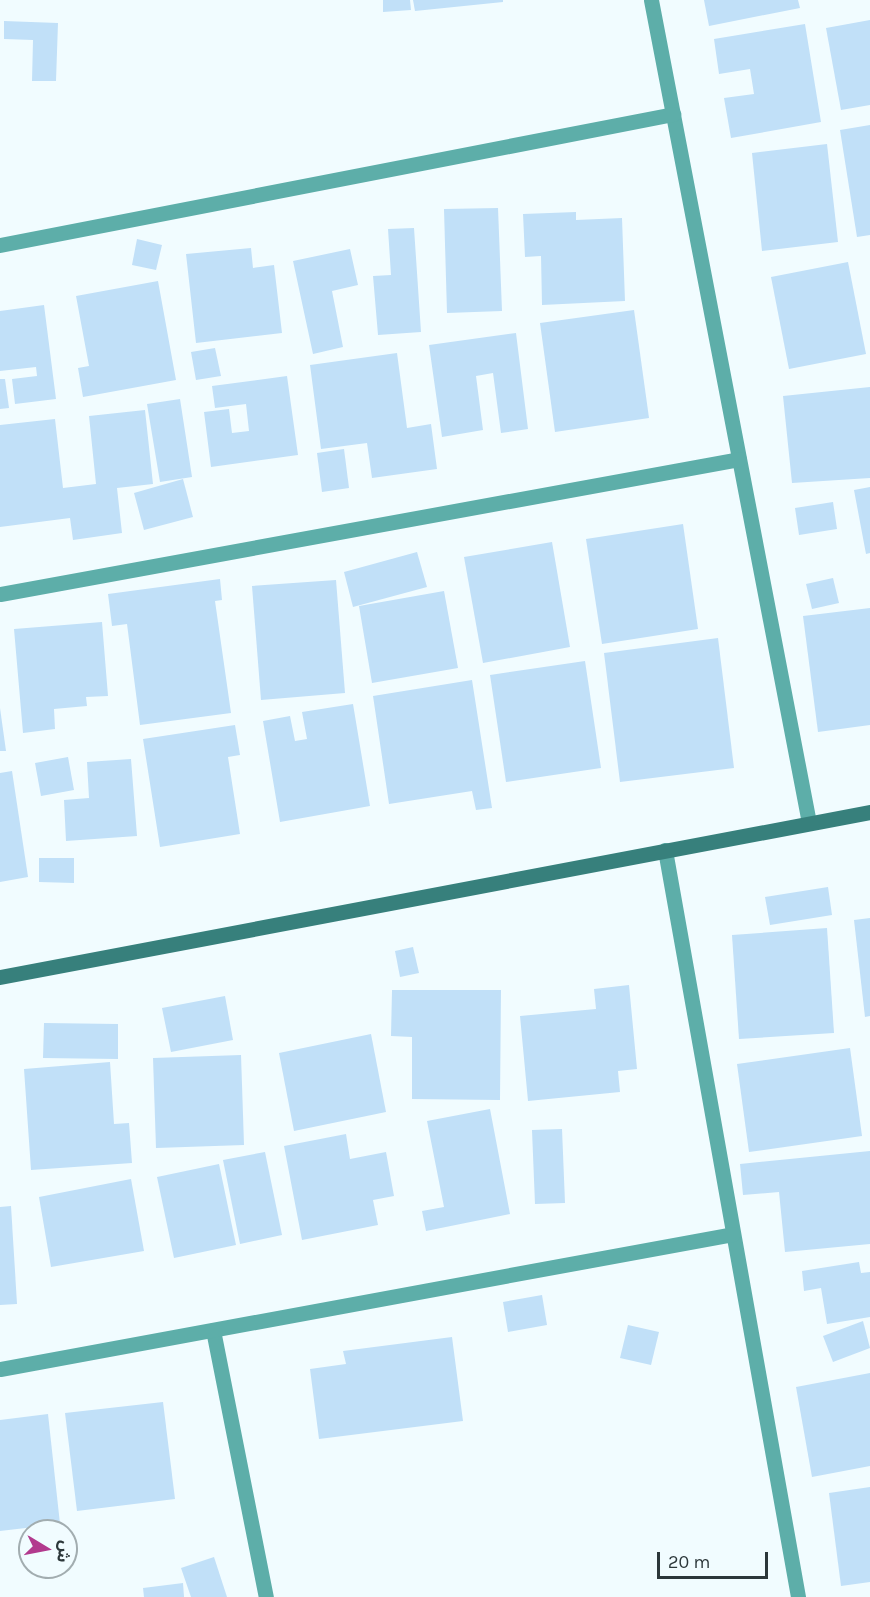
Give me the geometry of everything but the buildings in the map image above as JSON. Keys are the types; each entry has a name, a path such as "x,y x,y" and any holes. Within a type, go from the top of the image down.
{"street":[{"path":"651,0 809,823"},
{"path":"0,245 673,114"},
{"path":"0,594 739,459"},
{"path":"0,977 870,812"},
{"path":"665,850 798,1597"},
{"path":"0,1369 734,1234"},
{"path":"213,1330 266,1597"}]}
